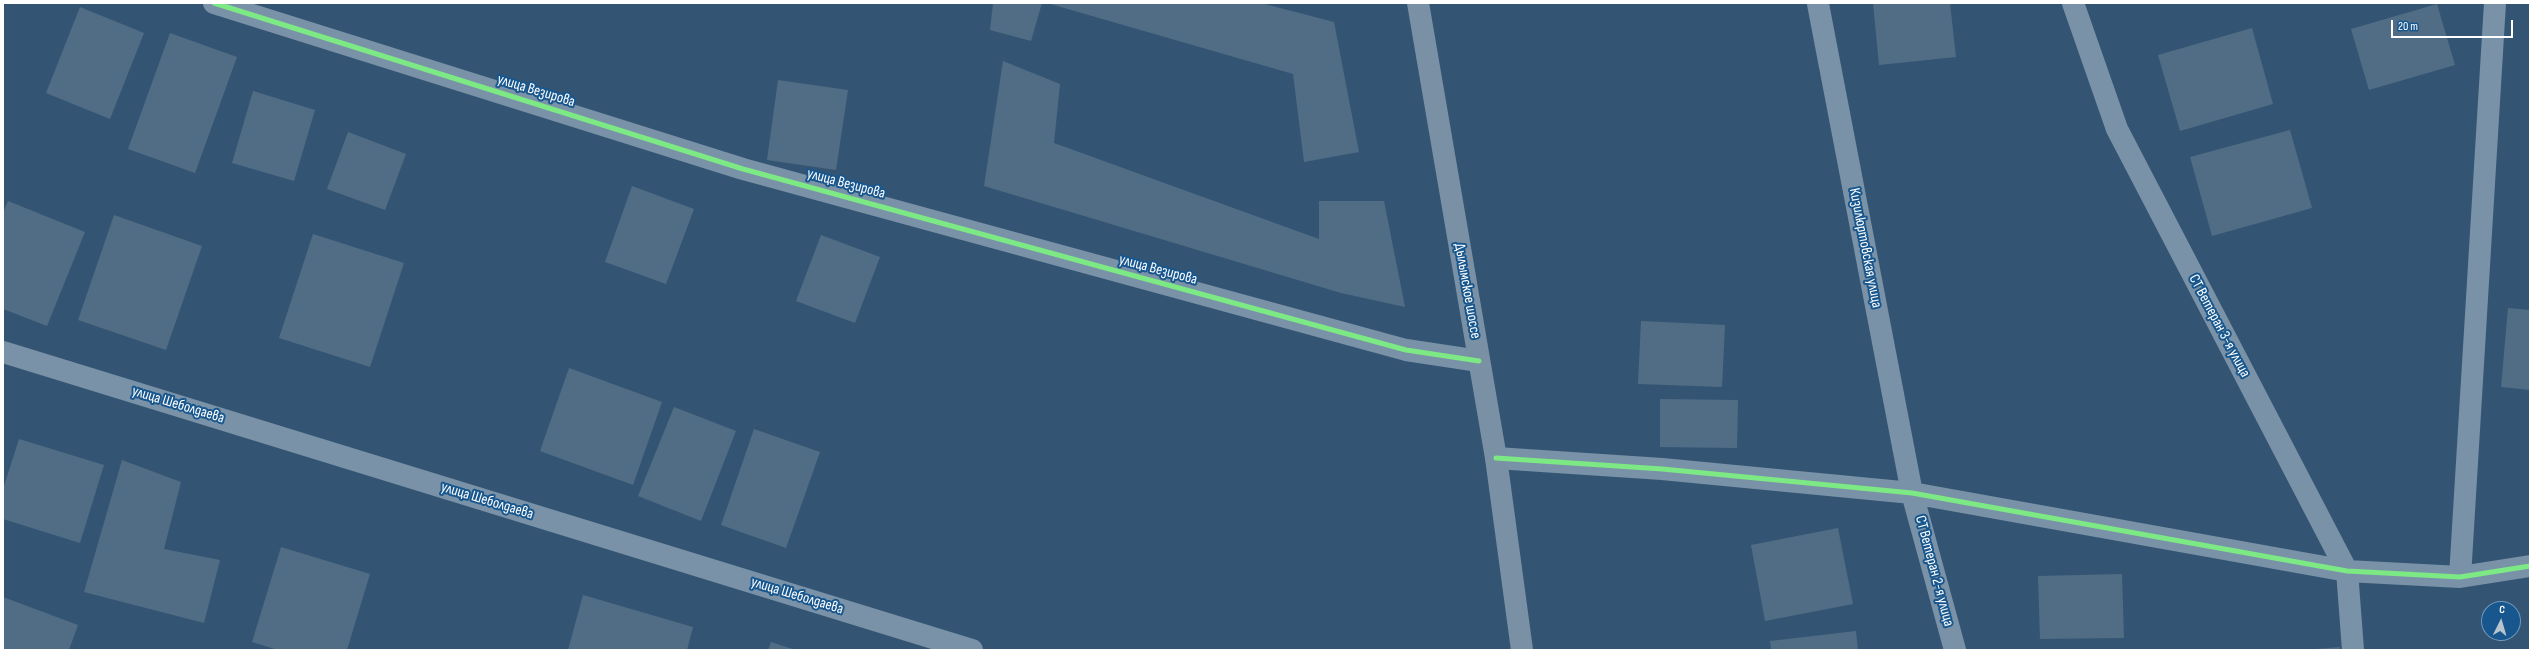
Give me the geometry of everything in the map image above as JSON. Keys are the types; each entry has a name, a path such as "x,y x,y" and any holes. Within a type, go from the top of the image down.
{"main road":[{"name":"Дылымское шоссе","path":"1418,3 1496,458 1522,650"}],"street":[{"name":"улица Везирова","path":"214,3 743,169 1406,350 1479,361"},
{"name":"СТ Ветеран 3-я улица","path":"2074,3 2117,129 2347,571 2353,650"},
{"path":"2460,577 2495,3"},
{"name":"Кизилюртовская улица","path":"1818,4 1912,493"},
{"name":"улица Шеболдаева","path":"3,352 972,650"},
{"path":"1496,458 1662,469 1912,493 2347,571 2460,577 2530,566"},
{"name":"СТ Ветеран 2-я улица","path":"1912,493 1955,650"}],"building":[{"path":"993,3 1042,3 1031,41 990,30"},
{"path":"1047,3 1261,3 1334,22 1359,152 1304,162 1293,74"},
{"path":"1873,3 1950,3 1956,57 1879,65"},
{"path":"2437,4 2455,65 2369,90 2351,29"},
{"path":"80,7 144,33 110,119 46,93"},
{"path":"2252,28 2273,104 2180,131 2158,55"},
{"path":"170,33 237,57 195,173 128,149"},
{"path":"1003,61 1060,84 1054,143 1319,239 1319,201 1384,201 1405,307 1341,293 984,186"},
{"path":"778,80 848,90 836,170 767,160"},
{"path":"253,91 315,110 294,181 232,163"},
{"path":"2290,130 2312,208 2212,236 2190,157"},
{"path":"348,132 406,154 385,210 327,189"},
{"path":"632,186 694,209 666,284 605,262"},
{"path":"8,201 85,232 47,326 3,309 3,213"},
{"path":"114,215 202,246 166,350 78,320"},
{"path":"313,234 404,263 370,367 279,338"},
{"path":"821,235 880,257 855,323 796,301"},
{"path":"2508,308 2530,310 2530,390 2501,387"},
{"path":"1641,321 1725,325 1722,387 1638,384"},
{"path":"569,368 662,402 633,485 540,451"},
{"path":"1660,399 1738,400 1737,448 1660,447"},
{"path":"674,407 736,431 701,521 638,496"},
{"path":"754,429 820,452 786,548 721,525"},
{"path":"19,439 104,465 80,543 3,519 3,489"},
{"path":"122,460 181,482 164,549 220,560 204,623 84,592"},
{"path":"1838,528 1853,604 1765,621 1751,545"},
{"path":"281,547 370,574 347,650 278,650 252,642"},
{"path":"2122,574 2124,638 2040,639 2038,576"},
{"path":"583,595 693,627 687,650 568,650"},
{"path":"3,597 78,625 69,650 3,650"},
{"path":"1856,631 1858,650 1771,650 1770,641"},
{"path":"771,642 796,650 768,650"},
{"path":"2340,647 2340,650 2316,650 2316,649"}],"cycle path":[{"path":"214,3 743,169 1406,350 1479,361"},
{"path":"1496,458 1662,469 1912,493 2347,571 2460,577 2530,566"}]}
